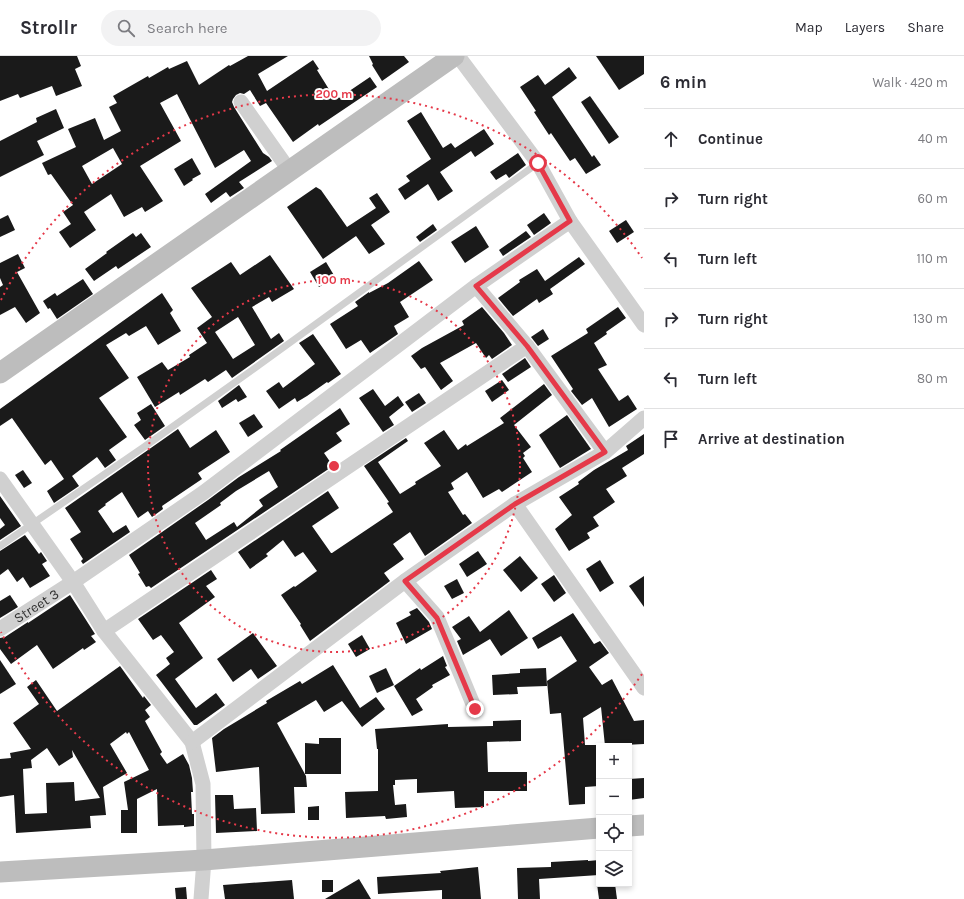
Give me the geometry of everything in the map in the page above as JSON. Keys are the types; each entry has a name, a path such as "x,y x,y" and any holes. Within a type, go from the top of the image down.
{"street":[{"path":"0,373 448,58 538,163 570,221 644,325"},
{"path":"241,102 289,170"},
{"name":"Street 3","path":"0,629 73,582 203,493 476,286 570,221"},
{"path":"476,286 527,346 605,452"},
{"path":"104,630 527,346"},
{"path":"192,742 405,581 515,504 605,452 644,418"},
{"path":"0,479 73,582 104,630 192,742 202,784 204,860 201,899"},
{"path":"515,504 644,688"},
{"path":"405,581 437,618 475,709"},
{"path":"632,826 644,825"},
{"path":"0,872 204,860 596,828"}],"lane":[{"path":"0,546 144,447 538,163"}],"building":[{"path":"0,56 77,56 81,66 75,69 82,86 56,96 52,86 20,98 18,94 0,101"},
{"path":"248,56 288,56 258,74 267,91 313,60 319,69 317,70 335,99 338,97 339,98 370,77 377,87 319,126 318,124 293,142 266,103 260,106 250,90 244,94 240,93 236,95 232,102 234,107 263,153 272,161 239,182 244,188 230,197 226,192 211,203 205,194 251,161 244,150 215,168 177,94 160,103 181,141 140,166 163,201 145,212 142,207 124,217 111,194 84,212 96,230 70,248 59,232 71,224 63,212 73,205 51,174 48,175 42,163 76,147 68,129 95,118 104,140 121,131 109,107 117,103 113,96 148,76 149,78 168,67 169,69 187,61 199,85 229,65 230,66","holes":["113,148 122,164 92,184 82,166"]},
{"path":"369,56 404,56 409,62 382,81 372,65 373,64"},
{"path":"596,56 644,56 644,74 619,90"},
{"path":"569,67 577,78 552,97 592,157 594,155 601,165 586,174 575,158 570,161 551,133 549,135 534,112 536,111 520,87 538,75 545,85"},
{"path":"590,96 619,137 609,144 581,102"},
{"path":"56,109 64,128 37,141 44,155 0,177 0,141 37,122 36,118"},
{"path":"421,112 443,148 451,143 455,148 484,129 494,144 475,157 471,151 440,172 453,191 438,201 428,184 405,200 398,189 410,181 406,176 431,159 407,121"},
{"path":"518,153 526,165 509,178 506,174 496,180 490,172"},
{"path":"192,158 201,174 184,186 174,169"},
{"path":"316,187 321,190 347,227 376,208 369,198 377,193 390,212 371,225 385,244 369,254 356,236 323,259 287,207"},
{"path":"544,213 551,223 534,235 527,225"},
{"path":"8,215 15,230 0,237 0,219"},
{"path":"626,220 634,232 617,243 609,231"},
{"path":"433,224 437,230 420,242 416,237"},
{"path":"476,226 489,247 465,263 451,242"},
{"path":"526,231 531,237 503,256 499,250"},
{"path":"133,233 136,237 141,233 151,247 118,269 116,266 94,281 85,269"},
{"path":"18,254 25,268 17,272 40,313 26,323 15,307 0,315 0,287 3,285 0,278 0,263"},
{"path":"270,255 294,289 272,302 269,297 252,307 271,339 279,333 284,341 232,378 226,370 208,382 205,379 180,395 179,392 155,407 137,377 162,362 168,370 190,357 189,355 207,343 197,328 212,317 191,288 231,262 240,275","holes":["238,317 255,345 233,359 215,332"]},
{"path":"579,257 585,264 550,289 553,294 539,303 537,299 513,316 498,298 520,282 519,280 537,269 545,281"},
{"path":"419,261 433,280 400,302 409,317 394,326 398,334 370,353 361,340 346,349 330,324 358,306 355,302 369,292 388,283"},
{"path":"326,262 335,277 319,287 310,272"},
{"path":"83,279 93,294 57,319 50,308 48,309 43,301 55,293 57,296"},
{"path":"162,293 173,310 170,313 181,331 158,345 146,326 129,336 126,333 106,345 129,378 99,398 127,437 109,450 116,460 105,468 97,457 72,476 79,486 54,503 47,491 64,479 51,460 45,465 12,418 0,426 0,409"},
{"path":"482,307 512,345 492,359 489,355 486,358 476,343 440,363 453,381 441,390 425,367 421,369 411,356 422,348 464,325 462,321"},
{"path":"618,307 626,318 606,332 607,334 594,343 607,365 598,369 619,401 628,395 637,409 609,427 592,398 582,405 571,391 573,389 551,356 588,333 586,329"},
{"path":"543,329 549,339 538,346 531,337"},
{"path":"313,334 341,374 297,402 295,398 279,409 266,391 279,382 283,388 315,364 299,343"},
{"path":"525,358 531,367 508,382 502,374"},
{"path":"502,380 509,390 492,402 485,391"},
{"path":"544,384 552,395 514,425 531,447 523,453 525,456 523,458 532,472 502,492 499,489 483,498 467,472 451,483 454,489 448,492 463,515 465,514 472,523 425,556 410,532 393,544 404,559 384,573 390,581 310,641 300,625 301,624 281,595 317,571 303,552 295,557 283,540 266,554 268,556 250,569 238,552 328,491 339,508 312,526 332,553 393,512 387,503 389,502 364,466 406,438 408,441 378,462 400,494 416,484 415,482 441,466 424,443 444,430 458,450 466,444 467,446 504,423 500,418"},
{"path":"239,385 247,397 238,402 236,399 222,408 218,401"},
{"path":"373,389 385,406 398,396 404,405 389,417 394,425 383,432 359,398"},
{"path":"419,393 426,403 412,412 405,402"},
{"path":"151,404 165,426 145,440 134,425 141,420 137,413"},
{"path":"340,408 350,424 336,433 342,441 324,453 333,466 151,588 149,586 146,587 138,574 140,573 129,555 239,477 281,451 280,450","holes":["269,471 278,487 259,500 263,506 237,527 234,522 206,540 195,523 221,505 220,503 236,491"]},
{"path":"254,414 263,427 248,437 239,423"},
{"path":"567,415 591,449 560,468 539,435"},
{"path":"178,429 190,448 216,430 230,452 198,473 202,479 162,506 163,509 152,517 148,511 138,518 122,492 105,504 106,505 98,511 113,533 126,525 130,532 83,564 81,561 83,559 70,539 81,532 65,508"},
{"path":"644,434 644,454 622,468 627,476 606,489 615,502 593,517 599,526 587,533 590,538 569,551 555,529 572,515 559,497 579,484 578,482 594,470 628,450 626,446"},
{"path":"23,470 32,483 24,488 15,475"},
{"path":"0,496 21,526 0,540 0,529 5,525 0,518"},
{"path":"25,535 39,554 41,552 47,561 42,564 50,576 30,588 23,577 17,582 8,569 0,575 0,551"},
{"path":"478,551 487,564 467,577 459,564"},
{"path":"520,556 538,578 521,592 503,570"},
{"path":"600,560 614,583 600,592 586,569"},
{"path":"211,570 217,579 206,586 215,597 179,623 203,658 175,679 196,708 216,693 225,705 197,725 194,725 156,675 170,664 166,658 174,652 161,635 153,640 138,619"},
{"path":"554,575 566,593 554,602 541,584"},
{"path":"644,576 644,607 629,586"},
{"path":"457,579 464,593 452,599 444,586"},
{"path":"10,595 18,607 0,618 0,601"},
{"path":"70,595 95,634 91,636 96,642 84,650 83,648 53,669 37,645 11,664 0,649 0,638 5,637 28,623"},
{"path":"417,608 429,622 432,629 406,644 396,623 411,615 409,612"},
{"path":"509,610 528,638 501,656 490,639 463,655 457,641 461,639 452,627 469,616 480,632"},
{"path":"573,613 594,644 600,641 609,653 589,667 602,685 612,679 634,721 644,720 644,744 632,745 632,743 605,743 601,707 583,718 585,745 596,745 596,786 585,787 585,804 569,805 561,713 550,714 547,681 577,661 561,636 538,649 532,638"},
{"path":"253,633 277,666 258,679 251,669 233,682 217,659"},
{"path":"362,635 370,649 356,657 348,644"},
{"path":"443,656 447,666 445,667 450,675 432,685 433,687 416,699 423,710 412,716 394,686 420,668 421,670"},
{"path":"0,660 16,684 0,694"},
{"path":"333,665 360,708 376,697 385,709 362,727 342,701 324,712 316,700 277,723 306,776 307,787 294,787 295,813 261,814 259,767 216,772 212,738 267,703 266,701 300,681 302,684"},
{"path":"120,666 143,698 144,696 151,705 145,710 150,717 145,721 162,752 160,754 167,764 183,754 189,765 192,778 193,792 191,792 194,826 158,826 157,789 137,799 137,833 121,833 121,810 128,810 124,782 149,770 129,732 127,734 126,732 110,744 127,773 103,787 106,815 90,816 91,828 16,833 14,795 0,797 0,759 11,758 10,753 31,749 13,723 39,704 27,687 36,680 57,711","holes":["47,748 59,766 73,757 72,750 100,798 75,801 74,782 46,783 47,813 25,814 23,769 32,768 31,760"]},
{"path":"386,668 394,685 377,693 369,676"},
{"path":"546,668 547,686 517,687 518,694 493,695 492,675 520,673 520,669"},
{"path":"521,720 521,741 487,742 488,772 527,772 527,791 484,791 484,807 455,808 454,791 417,793 417,779 395,780 395,785 393,785 395,805 406,804 407,817 386,819 385,816 346,818 345,792 378,791 378,749 375,729 448,724 448,727 493,726 493,721"},
{"path":"319,738 341,738 341,774 305,774 305,743 319,744"},
{"path":"644,778 644,798 632,800 632,779"},
{"path":"215,795 233,795 234,809 256,808 257,831 216,833"},
{"path":"319,806 319,820 308,820 308,807"},
{"path":"596,860 596,875 539,879 540,899 518,899 517,868 551,867 551,862"},
{"path":"478,867 481,899 442,899 442,890 378,894 377,877 441,873 440,871"},
{"path":"359,879 371,899 325,899"},
{"path":"292,880 294,899 225,899 223,885"},
{"path":"322,880 333,880 333,892 322,892"},
{"path":"186,887 187,899 176,899 175,888"},
{"path":"597,887 615,887 617,899 599,899"}],"route":[{"path":"475,709 437,618 405,581 515,504 605,452 527,346 476,286 570,221 538,163"}]}
